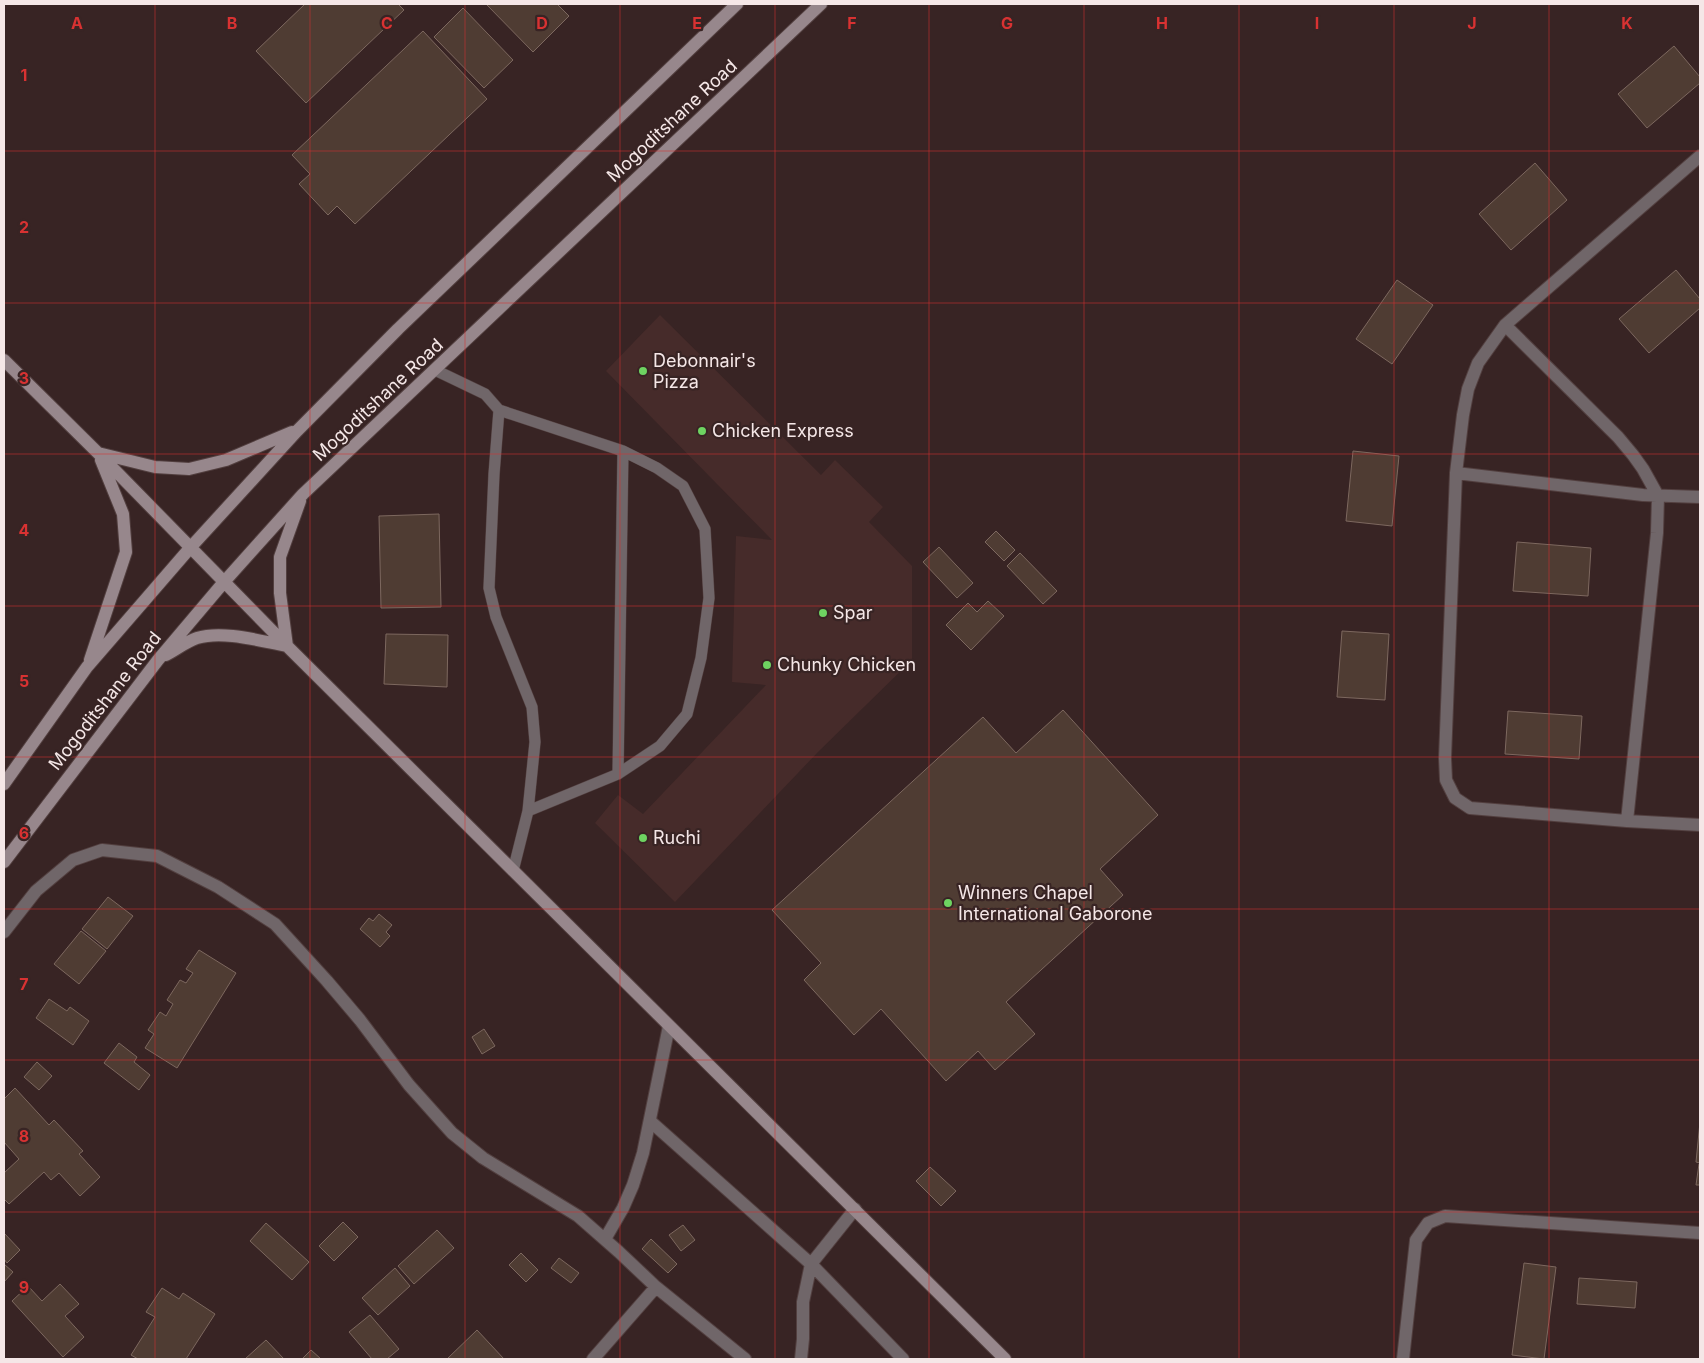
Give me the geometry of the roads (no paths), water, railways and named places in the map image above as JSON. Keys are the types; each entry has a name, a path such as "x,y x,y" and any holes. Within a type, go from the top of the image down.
{"main road":[{"name":"Mogoditshane Road","path":"4,784 87,667 190,548 297,430 398,329 737,4"},
{"name":"Mogoditshane Road","path":"4,862 158,660 224,582 303,494 822,4"},
{"path":"4,360 98,453 286,646 1005,1359"},
{"path":"98,453 155,467 189,469 226,460 297,430"},
{"path":"87,667 126,552 123,514 98,453"},
{"path":"286,646 280,593 280,557 303,494"},
{"path":"158,660 197,638 216,636 245,638 286,646"}],"street":[{"path":"1700,156 1505,325 1478,363 1468,390 1456,473 1445,758 1446,780 1455,798 1470,808 1700,825"},
{"path":"1505,325 1618,437 1643,469 1658,496 1658,525 1627,821"},
{"path":"1456,473 1658,496 1700,497"},
{"path":"4,932 36,891 73,860 102,850 157,856 218,886 275,924 328,981 409,1085 452,1133 483,1158 578,1216 656,1287 745,1359"},
{"path":"605,1239 623,1208 633,1185 643,1153 669,1026"},
{"path":"650,1121 811,1264 903,1359"},
{"path":"801,1359 803,1302 811,1264 855,1209"},
{"path":"1403,1359 1416,1240 1428,1223 1445,1216 1700,1233"},
{"path":"593,1359 656,1287"}],"lane":[{"path":"435,370 484,394 499,410 622,452 657,468 683,486 705,529 709,598 701,658 687,714 660,746 618,774 528,812"},
{"path":"499,410 489,588 496,617 532,707 535,742 528,812 513,870"},
{"path":"618,774 622,452"}],"place":[{"name":"Debonnair's Pizza","path":"643,371"},
{"name":"Chicken Express","path":"702,431"},
{"name":"Spar","path":"823,613"},
{"name":"Chunky Chicken","path":"767,665"},
{"name":"Ruchi","path":"643,838"},
{"name":"Winners Chapel International Gaborone","path":"948,903"}]}
